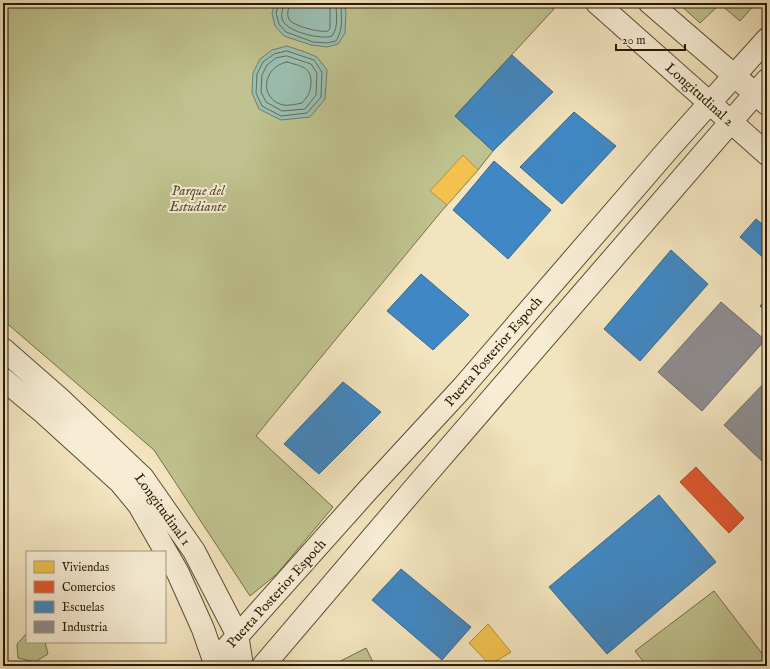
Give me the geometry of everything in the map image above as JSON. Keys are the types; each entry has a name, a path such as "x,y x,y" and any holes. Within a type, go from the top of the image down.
{"street":[{"name":"Longitudinal 2","path":"597,3 767,154"},
{"path":"650,3 735,76 763,92"},
{"name":"Puerta Posterior Espoch","path":"216,663 237,636 462,387 667,151 767,39"},
{"name":"Puerta Posterior Espoch","path":"263,666 730,122 763,92"},
{"name":"Longitudinal 1","path":"3,349 59,398 143,478 194,551 237,634 242,666"},
{"name":"Longitudinal 1","path":"3,379 44,413 114,477 139,505 165,551"},
{"name":"Longitudinal 1","path":"166,552 178,573 204,629 216,663"}],"green space":[{"name":"Parque del Estudiante","path":"3,3 547,3 554,9 455,116 493,151 256,436 333,507 277,574 250,596 154,450 3,320"},
{"path":"678,3 756,3 740,21 720,4 700,23"},
{"path":"714,591 767,660 767,666 647,666 635,651"},
{"path":"26,634 26,643 45,643 48,654 35,662 18,658 17,644"},
{"path":"366,648 375,666 331,666"}],"water":[{"path":"275,3 344,3 346,12 345,33 338,44 327,47 311,45 284,36 275,26 272,13"},
{"path":"287,46 317,57 327,70 325,99 310,117 281,120 259,109 252,93 253,73 260,59 272,50"}],"building: Viviendas":[{"path":"463,155 478,170 447,205 430,191"},
{"path":"488,624 511,652 490,665 469,643"}],"building: Comercios":[{"path":"696,467 744,518 729,533 680,482"}],"building: Escuelas":[{"path":"512,55 553,92 493,151 455,116"},
{"path":"574,112 616,146 562,204 520,167"},
{"path":"494,161 551,210 508,259 453,210"},
{"path":"756,219 767,228 767,261 740,237"},
{"path":"671,250 708,284 640,361 604,329"},
{"path":"421,274 469,315 433,350 387,311"},
{"path":"767,298 767,312 760,306"},
{"path":"343,382 381,412 319,474 284,444"},
{"path":"659,495 716,562 607,654 549,587"},
{"path":"401,569 471,627 442,660 372,600"}],"building: Industria":[{"path":"721,302 765,340 702,411 658,372"},
{"path":"767,380 767,466 724,425"}]}
